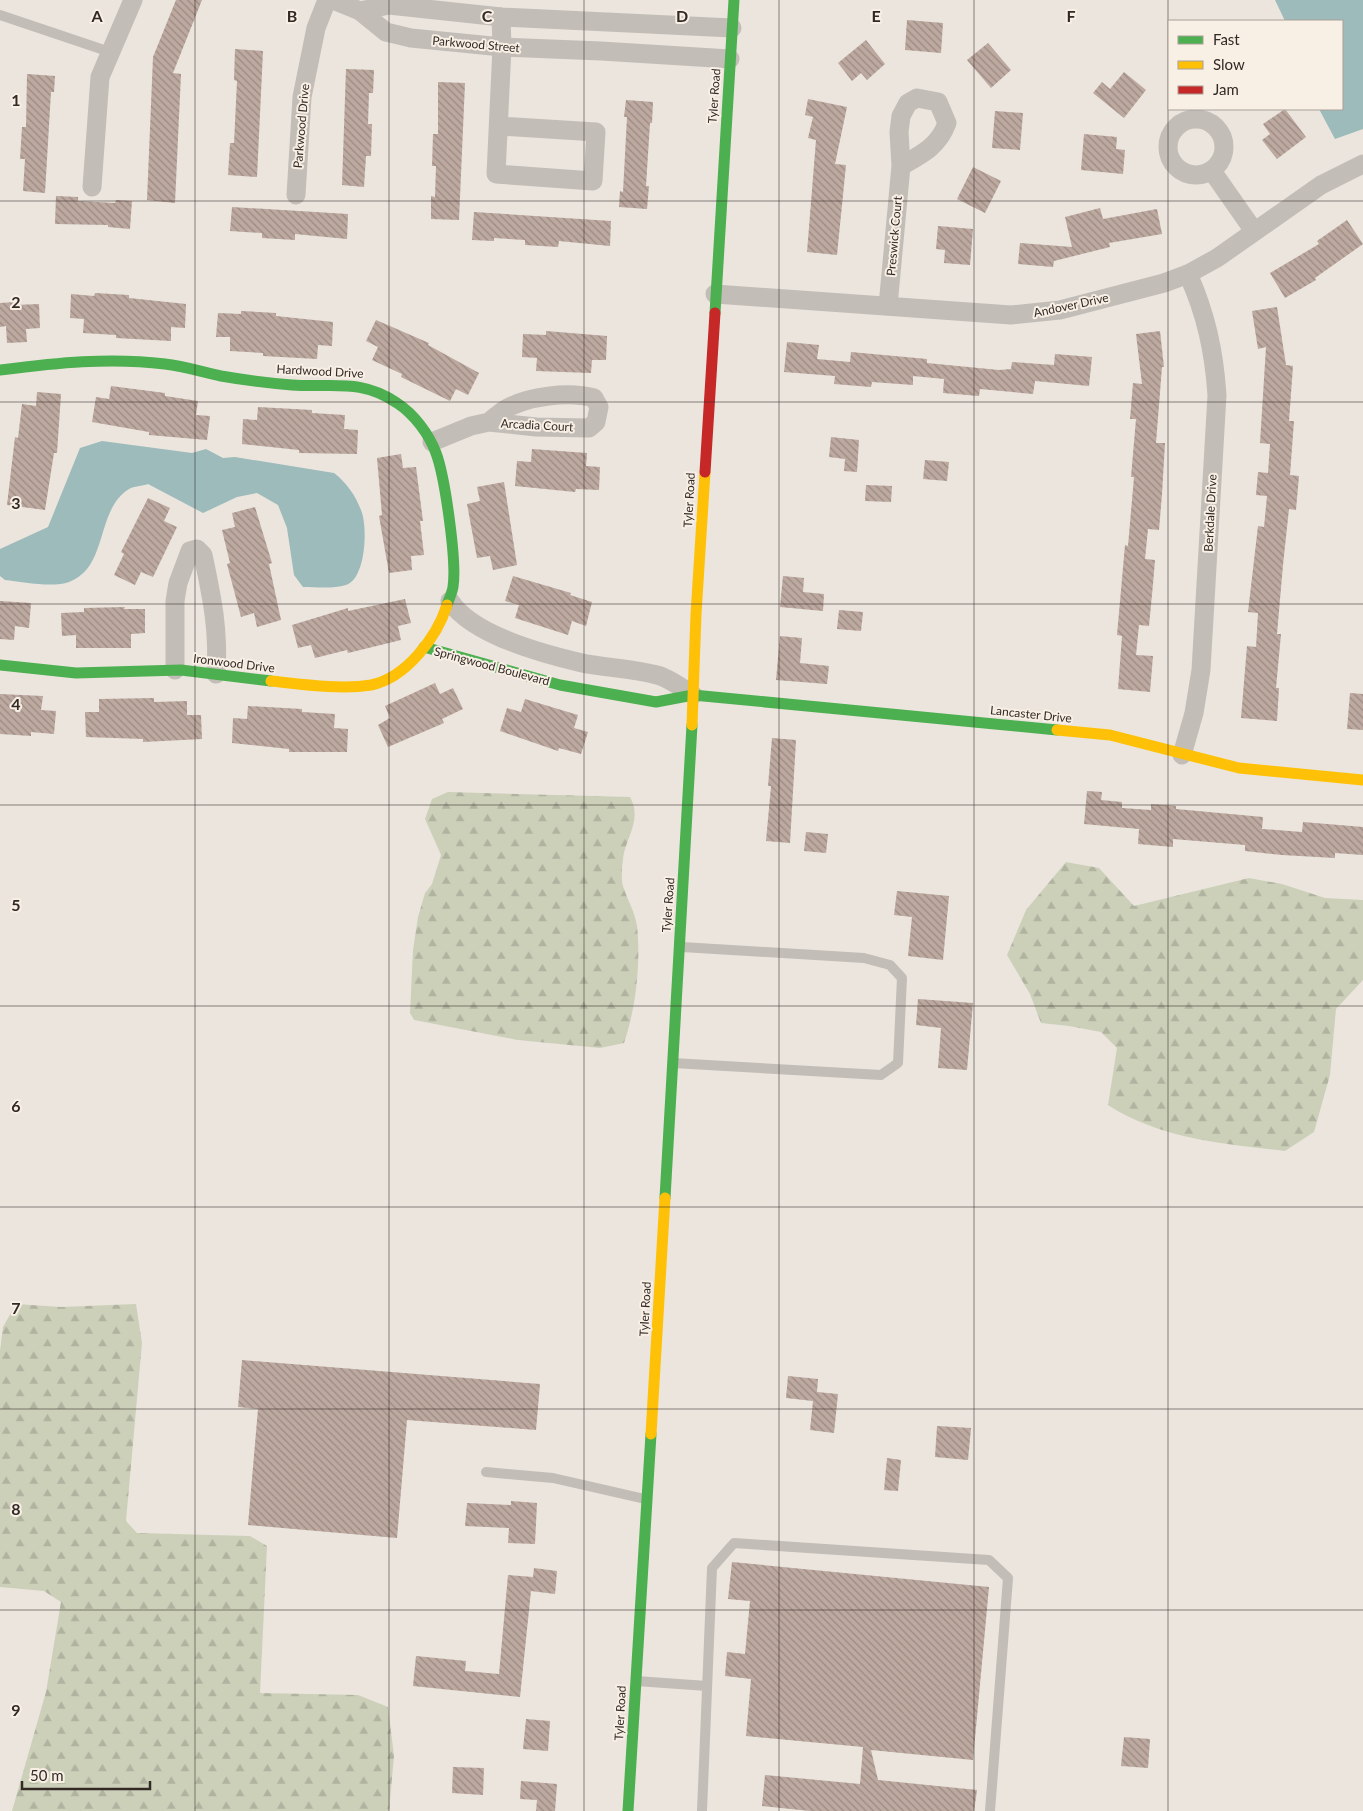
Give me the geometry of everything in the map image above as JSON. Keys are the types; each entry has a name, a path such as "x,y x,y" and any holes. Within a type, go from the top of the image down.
{"street":[{"path":"92,187 100,77 133,0"},
{"name":"Parkwood Drive","path":"296,195 302,98 316,28 327,0"},
{"name":"Parkwood Street","path":"333,0 360,11 386,32 411,38 502,47 601,50 730,59"},
{"name":"Tyler Road","path":"628,1811 715,294 734,0"},
{"path":"360,11 389,5 490,11 601,22 732,28"},
{"path":"490,11 502,47 496,174 593,181 596,132 499,126"},
{"path":"601,22 601,50"},
{"name":"Andover Drive","path":"715,294 1011,315 1034,314 1164,283 1188,274 1217,258 1321,185 1363,164"},
{"name":"Preswick Court","path":"888,306 901,166"},
{"path":"1212,171 1254,231"},
{"name":"Berkdale Drive","path":"1182,755 1194,713 1200,670 1217,395 1215,359 1210,331 1188,274"},
{"name":"Hardwood Drive","path":"0,370 80,360 166,364 222,376 273,383 348,384 370,388 398,403 420,424 432,442 442,478 452,547 453,586 450,601 441,625"},
{"name":"Arcadia Court","path":"432,442 472,426 488,422 536,427 589,428 596,422 599,407 594,398 584,395 551,397 526,401 505,409 488,422"},
{"path":"175,670 175,602 178,583 190,550 197,549 203,555 216,612 218,647 216,674"},
{"path":"450,601 457,612 477,625 518,644 566,658 658,675 693,695"},
{"name":"Ironwood Drive","path":"0,665 76,673 175,670 315,686 371,685 393,676 418,656 441,625"},
{"name":"Springwood Boulevard","path":"424,647 560,685 656,702 693,695"},
{"name":"Springwood Boulevard","path":"560,685 566,658"},
{"name":"Lancaster Drive","path":"693,695 1110,735 1141,741 1182,755 1260,772 1363,780"}],"lane":[{"path":"0,15 110,52"},
{"path":"672,1063 881,1075 898,1063 902,978 890,965 864,958 679,947"},
{"path":"486,1472 553,1478 647,1499"},
{"path":"702,1811 712,1568 734,1544 989,1560 1008,1578 990,1811"},
{"path":"636,1681 707,1686"}],"green space":[{"path":"448,792 630,797 635,813 632,829 624,851 622,880 637,926 638,970 632,1015 624,1043 600,1048 518,1040 414,1020 410,1013 413,950 418,917 425,893 432,884 441,855 425,819 432,799"},
{"path":"1066,862 1099,868 1134,906 1249,878 1282,884 1325,898 1363,900 1363,980 1336,1009 1330,1075 1314,1132 1285,1151 1239,1146 1171,1133 1149,1126 1108,1105 1117,1048 1101,1032 1041,1023 1030,994 1007,955 1026,910"},
{"path":"16,1304 61,1307 136,1304 142,1343 126,1521 137,1533 250,1536 267,1546 260,1693 358,1695 388,1707 394,1756 389,1811 12,1811 46,1692 61,1602 44,1591 0,1587 0,1351 3,1327"}],"water":[{"path":"1275,0 1363,0 1363,129 1335,139 1320,110 1343,110 1343,20 1285,20"},
{"path":"102,441 192,453 206,449 223,458 235,457 334,473 347,485 353,494 363,518 364,551 358,573 353,581 346,585 303,587 294,575 287,528 278,505 257,493 237,497 203,513 148,484 131,488 118,498 111,510 97,552 82,575 62,584 37,584 5,580 0,576 0,549 48,527 80,448"}],"building":[{"path":"176,0 202,0 173,73 181,74 175,203 147,200 153,57"},
{"path":"907,20 943,23 941,53 905,50"},
{"path":"866,40 885,64 867,80 861,73 852,81 838,63"},
{"path":"988,43 1011,70 991,88 967,60"},
{"path":"235,49 263,51 257,177 228,175 230,143 234,143 237,81 234,80"},
{"path":"346,69 374,70 373,93 369,93 368,124 372,124 371,156 366,156 364,187 342,185"},
{"path":"1124,72 1146,90 1124,118 1093,93 1102,82 1110,89"},
{"path":"27,74 55,76 54,92 51,92 45,193 23,191 25,159 20,159 22,127 26,127"},
{"path":"438,82 465,83 459,220 431,219 431,196 435,197 436,166 432,166 433,134 438,134"},
{"path":"808,99 847,107 835,164 846,165 837,255 807,252 816,140 808,138 813,117 805,115"},
{"path":"626,100 653,102 646,186 649,186 647,209 619,207 620,191 623,192 627,117 624,117"},
{"path":"1286,110 1306,137 1277,159 1262,140 1270,134 1263,124"},
{"path":"995,111 1023,113 1020,150 992,148"},
{"path":"1084,134 1117,137 1116,149 1125,150 1123,174 1081,170"},
{"path":"973,167 1001,181 985,213 957,199"},
{"path":"56,196 78,197 78,201 115,203 116,200 132,201 130,229 108,227 108,225 55,224"},
{"path":"232,207 348,214 347,239 295,234 295,240 262,238 262,233 230,231"},
{"path":"1100,208 1103,219 1157,209 1162,234 1109,243 1110,247 1054,261 1053,267 1018,264 1020,243 1072,247 1065,217"},
{"path":"474,212 611,221 610,246 559,241 558,247 525,245 525,240 494,238 494,241 472,240"},
{"path":"1347,220 1363,244 1315,278 1316,280 1285,298 1270,273 1319,244 1317,241"},
{"path":"938,226 973,229 970,265 944,263 945,250 936,249"},
{"path":"95,293 129,295 129,298 186,304 185,328 171,327 171,341 116,338 116,335 83,333 84,319 70,318 71,294 94,296"},
{"path":"15,302 15,305 39,304 40,328 26,329 27,342 7,343 6,326 0,327 0,303"},
{"path":"1277,307 1286,365 1293,366 1289,421 1294,421 1290,475 1299,476 1296,510 1289,509 1283,565 1277,634 1281,634 1276,688 1279,688 1277,721 1241,718 1247,646 1256,647 1258,613 1248,612 1258,526 1264,527 1267,496 1256,495 1258,472 1268,473 1270,444 1260,443 1266,347 1258,349 1252,311"},
{"path":"241,311 276,313 276,316 333,322 332,346 318,345 317,359 263,356 263,353 230,351 230,337 216,337 218,313 241,314"},
{"path":"376,320 429,343 428,345 479,373 468,395 456,389 450,401 401,377 402,374 372,360 378,347 366,341"},
{"path":"546,331 607,336 606,360 592,360 591,373 536,371 537,358 522,357 523,334 546,335"},
{"path":"1160,331 1164,367 1162,367 1156,443 1165,443 1162,494 1159,530 1148,529 1145,559 1155,560 1149,626 1139,625 1136,655 1153,656 1150,692 1118,689 1122,636 1117,635 1125,545 1128,546 1134,477 1131,477 1136,419 1130,419 1133,383 1142,384 1136,334"},
{"path":"787,342 819,345 817,359 850,362 851,352 927,359 927,363 999,370 1011,369 1012,362 1054,365 1055,354 1092,357 1089,386 1035,381 1033,394 980,389 979,396 943,393 944,379 913,376 913,385 872,382 871,387 834,384 835,376 784,372"},
{"path":"111,386 165,393 165,396 198,401 196,415 210,416 207,440 149,435 149,432 92,422 96,397 109,399"},
{"path":"37,392 61,394 57,453 54,453 45,510 7,505 15,437 18,438 22,404 36,406"},
{"path":"258,407 312,410 312,413 345,415 344,429 358,430 357,454 299,453 299,450 242,444 243,419 257,420"},
{"path":"831,437 859,440 857,472 844,471 845,459 829,457"},
{"path":"532,449 587,453 586,466 600,467 599,490 576,489 575,492 515,486 517,461 531,462"},
{"path":"401,454 403,468 416,467 423,521 420,521 424,555 411,556 412,570 389,573 379,516 382,515 377,458"},
{"path":"925,460 949,462 947,481 923,479"},
{"path":"504,482 517,565 493,570 490,556 477,558 467,504 480,501 477,487"},
{"path":"866,485 892,486 891,502 865,501"},
{"path":"148,498 170,508 164,521 177,527 153,577 141,572 135,585 114,575 124,554 121,552"},
{"path":"255,507 272,563 269,564 281,620 257,627 254,613 241,617 227,564 230,563 222,530 235,527 232,513"},
{"path":"513,576 571,593 570,595 592,602 586,626 572,621 568,635 515,618 519,605 505,601"},
{"path":"783,576 804,578 803,592 824,594 823,611 780,607"},
{"path":"405,599 411,623 398,626 401,640 348,653 347,650 315,658 311,645 298,648 292,625 348,608 348,611"},
{"path":"0,601 31,603 29,628 15,626 14,640 0,639"},
{"path":"125,607 124,609 145,609 145,633 131,634 131,648 76,648 76,635 62,636 61,613 84,612 84,608"},
{"path":"839,610 863,612 861,631 837,629"},
{"path":"780,636 802,638 800,663 829,666 827,684 776,680"},
{"path":"435,683 440,694 453,688 463,709 442,719 444,723 388,747 378,725 390,718 385,706"},
{"path":"1350,693 1363,694 1363,730 1347,729"},
{"path":"0,694 43,696 41,710 56,711 54,734 31,732 31,736 0,734"},
{"path":"154,698 154,702 187,701 187,715 201,715 202,739 143,742 143,739 86,737 85,712 99,712 99,699"},
{"path":"525,699 578,715 574,728 588,732 581,754 559,748 558,751 500,731 507,708 521,712"},
{"path":"248,706 302,709 302,712 335,714 334,728 348,729 347,752 289,752 289,749 232,743 233,718 247,719"},
{"path":"772,738 796,740 790,843 766,841 771,786 768,786"},
{"path":"1087,791 1102,792 1101,800 1122,802 1122,808 1151,810 1151,804 1176,806 1176,809 1263,817 1262,829 1302,832 1303,822 1363,827 1363,855 1335,853 1335,858 1282,855 1245,851 1245,845 1173,839 1173,847 1138,844 1139,829 1084,824"},
{"path":"806,832 828,834 826,853 804,851"},
{"path":"897,891 949,896 943,960 908,956 912,917 894,915"},
{"path":"918,999 973,1003 967,1070 938,1068 941,1028 916,1025"},
{"path":"242,1360 540,1384 536,1430 407,1420 397,1538 248,1525 258,1409 238,1407"},
{"path":"788,1376 818,1379 817,1392 838,1394 834,1433 810,1430 813,1401 786,1398"},
{"path":"937,1426 971,1428 968,1460 935,1457"},
{"path":"887,1458 901,1460 898,1491 884,1490"},
{"path":"511,1501 537,1503 535,1544 508,1543 509,1528 465,1526 467,1503 511,1505"},
{"path":"732,1562 989,1587 973,1760 871,1750 878,1780 977,1790 974,1811 810,1811 762,1806 765,1775 860,1784 863,1747 746,1736 751,1679 725,1676 727,1652 745,1654 750,1601 728,1599"},
{"path":"534,1568 557,1571 555,1594 531,1591 520,1697 413,1686 416,1656 466,1661 465,1671 499,1674 508,1575 533,1577"},
{"path":"526,1719 550,1721 548,1751 523,1749"},
{"path":"1124,1737 1150,1739 1148,1768 1121,1766"},
{"path":"453,1767 484,1768 483,1795 452,1793"},
{"path":"521,1781 557,1784 555,1811 536,1811 537,1800 520,1799"}],"traffic: fast":[{"path":"715,313 734,0"},
{"path":"0,370 82,362 144,362 172,365 221,376 265,382 307,386 359,387 384,395 397,403 415,419 425,432 436,453 446,499 452,540 454,575 453,587 447,605"},
{"path":"424,647 560,685 656,702 693,695 1057,730"},
{"path":"0,665 76,673 181,670 271,681"},
{"path":"665,1198 692,725"},
{"path":"628,1811 651,1434"}],"traffic: slow":[{"path":"692,725 696,614 705,472"},
{"path":"271,681 347,687 371,685 384,681 408,665 428,643 447,605"},
{"path":"1057,730 1110,735 1239,768 1363,780"},
{"path":"651,1434 665,1198"}],"traffic: jam":[{"path":"705,472 715,313"}]}
